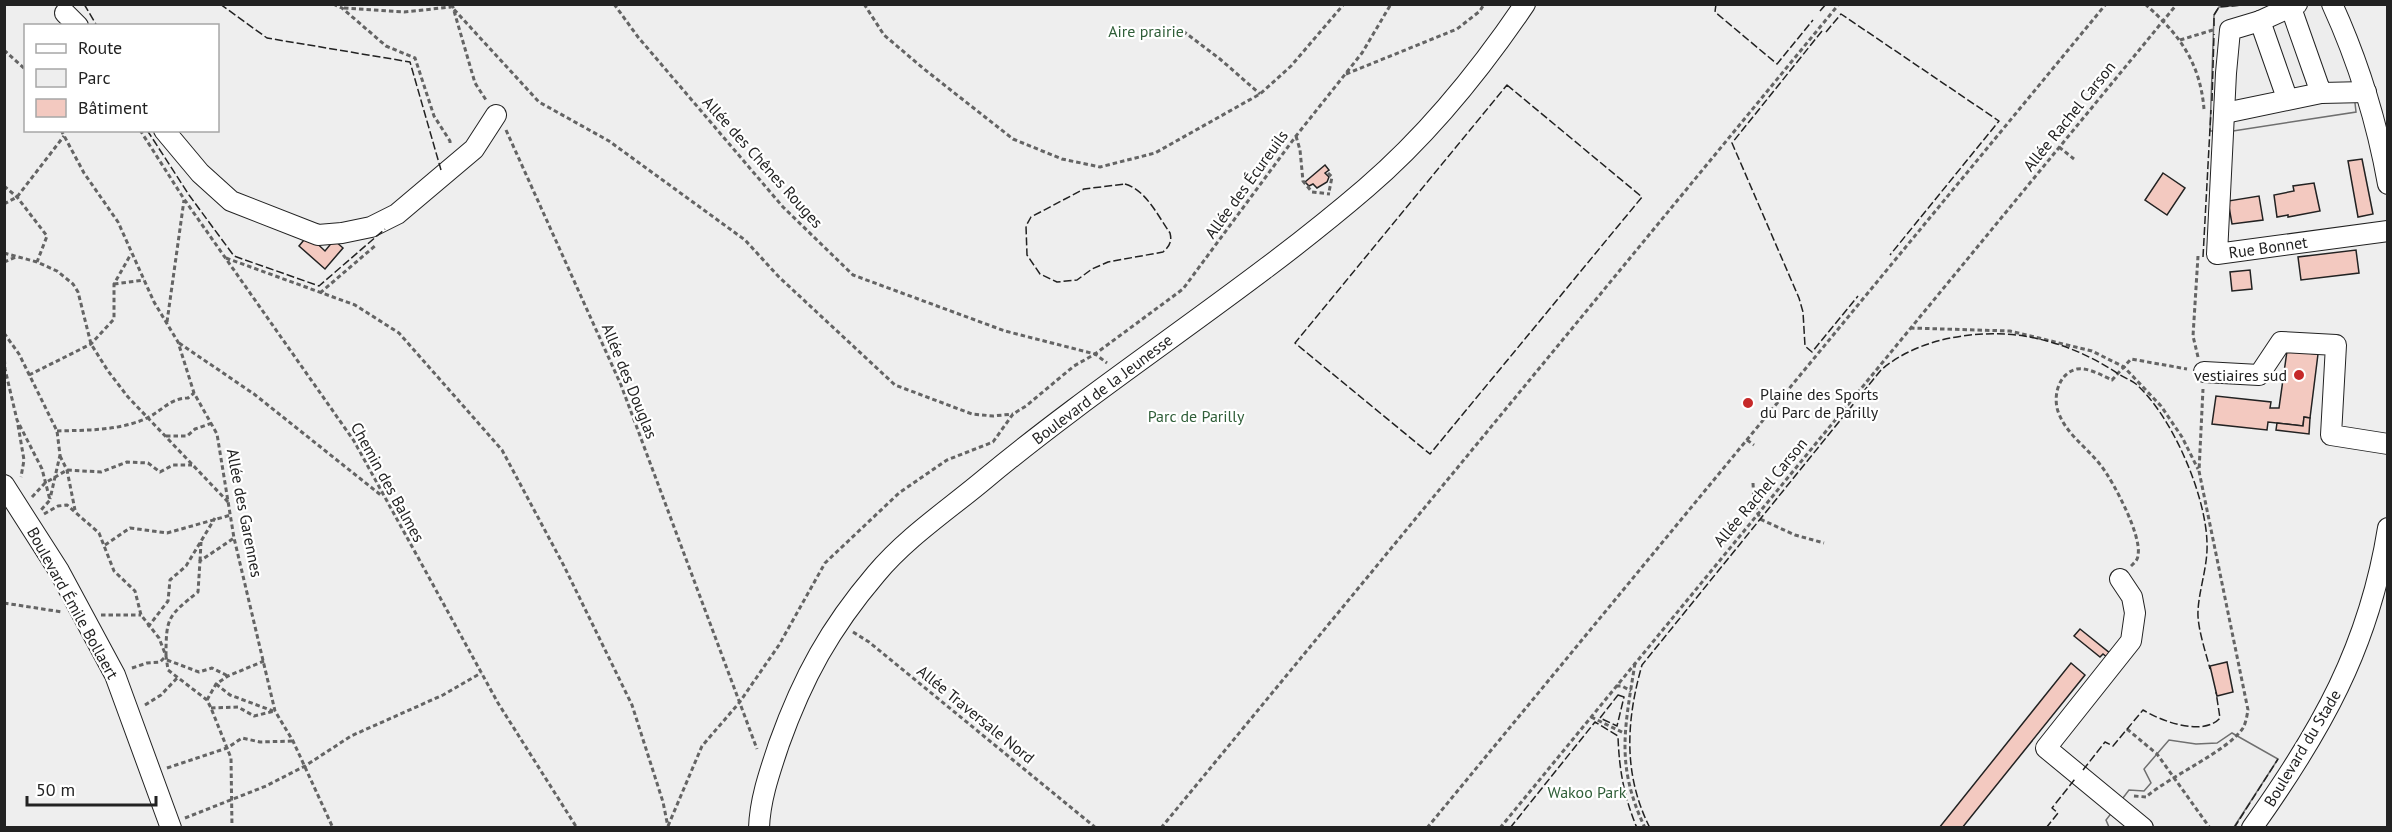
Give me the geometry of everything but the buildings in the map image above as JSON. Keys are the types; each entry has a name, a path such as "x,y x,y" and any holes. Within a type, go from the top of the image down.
{"street":[{"name":"Boulevard de la Jeunesse","path":"759,828 768,776 792,708 815,657 838,622 877,572 909,539 1049,426 1293,247 1342,208 1407,150 1454,100 1495,48 1525,4"},
{"path":"2332,4 2344,30 2366,92 2388,184"},
{"path":"2321,93 2294,6 2260,21 2230,30 2225,113 2287,98 2321,93 2366,92"},
{"path":"2260,21 2287,98"},
{"name":"Rue Bonnet","path":"2225,113 2217,254 2388,231"},
{"path":"166,132 200,173 231,201 318,235 342,233 371,226 397,214 474,149 496,115"},
{"path":"2204,372 2259,375 2281,342 2336,345 2331,435 2388,444"},
{"name":"Boulevard Émile Bollaert","path":"4,485 84,616 115,675 170,826"},
{"name":"Boulevard du Stade","path":"2252,828 2328,710 2349,667 2370,609 2388,528"},
{"path":"2120,579 2132,597 2135,613 2131,640 2046,748 2143,828"}],"path":[{"path":"333,4 342,8 386,46 415,58 434,116 450,141 447,170"},
{"name":"Allée des Chênes Rouges","path":"614,4 638,37 783,207 853,275 1005,332 1095,354 1121,374"},
{"path":"864,4 884,34 985,119 1013,139 1062,159 1100,167 1155,153 1260,94 1291,66 1344,4"},
{"name":"Allée des Écureuils","path":"1095,354 1183,289 1296,136 1362,53 1391,4"},
{"path":"1346,74 1457,29 1480,11 1484,4"},
{"path":"1161,828 1839,4"},
{"path":"1427,828 2106,4"},
{"path":"2145,4 2163,20 2190,56 2202,86 2205,115"},
{"name":"Allée Rachel Carson","path":"1500,828 2177,4"},
{"path":"342,8 404,12 451,5 539,102 609,141 746,240 779,277 895,385 972,414 993,416 1013,414"},
{"name":"Allée des Douglas","path":"451,5 476,83 512,140 621,385 768,776"},
{"path":"2180,40 2213,30 2230,30"},
{"path":"1183,32 1220,59 1260,94"},
{"path":"4,50 24,68"},
{"name":"Allée des Garennes","path":"63,132 84,173 118,222 131,254 178,342 194,393 217,434 234,538 275,711 294,741 333,828"},
{"name":"Chemin des Balmes","path":"141,132 184,199 354,441 383,498 481,673 576,828"},
{"path":"4,204 16,197 64,136"},
{"path":"1296,136 1300,150 1303,181 1312,192 1329,192"},
{"path":"2059,147 2074,159"},
{"path":"1328,173 1332,177 1329,192"},
{"path":"4,186 16,197 47,236 37,262"},
{"path":"1329,192 1342,208"},
{"path":"167,323 184,199"},
{"path":"4,253 37,262 57,271 73,284 78,292 91,344 108,371 164,436 230,503"},
{"path":"29,375 91,344 114,319 114,284 131,254"},
{"path":"2101,792 2146,797 2228,743 2243,727 2248,710 2199,471 2204,372 2193,336 2198,254"},
{"path":"4,262 18,256"},
{"path":"225,258 355,304 399,333 502,450 564,566 632,705 663,802 668,828"},
{"path":"114,284 144,280"},
{"path":"1910,328 2010,331 2092,351 2124,367 2161,406 2182,437 2199,471"},
{"path":"4,333 20,354 57,431 60,455 50,500"},
{"path":"178,342 254,394 383,498"},
{"path":"4,352 5,369 24,460 22,512"},
{"path":"2120,579 2138,558 2139,547 2124,503 2102,467 2066,429 2057,411 2055,395 2060,382 2067,374 2078,369 2112,380 2131,359 2204,372"},
{"path":"57,431 112,429 148,418 164,405 178,398 188,398 194,393"},
{"path":"17,420 42,469 50,500"},
{"path":"164,436 187,436 195,429 212,423"},
{"path":"1747,440 1754,445"},
{"path":"60,455 67,470 75,512"},
{"path":"22,512 45,483 67,470 100,472 127,462 148,463 160,472 173,465 192,465"},
{"path":"1753,483 1754,502 1760,519 1795,535 1824,543"},
{"path":"22,512 50,500"},
{"path":"22,512 66,505 75,512 99,533 114,571 135,591 141,615 148,627 159,638 166,658 199,672 212,668 228,676"},
{"path":"105,545 130,528 167,533 231,515"},
{"path":"148,627 168,601 170,580 186,566 215,518"},
{"path":"200,561 234,538"},
{"path":"201,540 198,592 177,609 166,626 166,658 168,670 207,700 231,758 232,828"},
{"path":"4,603 84,616 141,615"},
{"name":"Allée Traversale Nord","path":"838,622 869,642 1096,828"},
{"path":"115,675 147,663 160,662 166,658"},
{"path":"207,700 216,684 228,676 264,661"},
{"path":"1635,661 1624,733 1627,776 1636,810 1645,828"},
{"path":"170,826 231,801 305,766 351,736 443,695 481,673"},
{"path":"161,695 178,677"},
{"path":"216,684 230,695 275,711"},
{"path":"1616,686 1622,686 1630,691"},
{"path":"211,708 238,708 254,716 275,711"},
{"path":"1590,717 1624,733"},
{"path":"2127,729 2157,754 2210,828"},
{"path":"151,773 227,748 242,738 260,742 294,741"}],"green space":[{"name":"Parc de Parilly","path":"5,5 2387,5 2387,827 5,828"}],"shaded area":[{"path":"2253,4 2323,5 2352,76 2356,112 2233,131 2210,131 2214,15 2219,7"},
{"path":"2232,733 2278,759 2234,827 2109,827 2106,820 2129,790 2144,791 2151,783 2144,769 2169,740 2196,744 2217,743"}],"fence":[{"path":"84,4 96,24"},
{"path":"220,4 267,38 410,62 441,170"},
{"path":"1716,4 1715,12 1777,64 1813,20"},
{"path":"1820,11 1826,4"},
{"path":"2214,26 2214,15 2219,7 2253,4"},
{"path":"1826,32 1841,14 1999,121 1890,255"},
{"path":"1822,31 1732,143 1799,298 1803,312 1805,346 1812,352 1858,296"},
{"path":"2212,101 2214,34"},
{"path":"1507,85 1642,197 1430,454 1295,343 1507,85"},
{"path":"2203,257 2211,110"},
{"path":"148,132 189,195 234,256 319,286 385,229"},
{"path":"1125,184 1145,198 1170,233 1171,241 1165,250 1108,262 1092,269 1077,280 1057,282 1040,274 1027,255 1026,226 1031,217 1084,189 1125,184"},
{"path":"1650,828 1635,788 1630,748 1630,727 1642,665 1881,370 1912,350 1930,343 1949,338 1987,334 2006,334 2037,339 2074,350 2097,361 2134,383 2149,398 2174,436 2185,458 2201,502 2207,552 2198,617 2210,669"},
{"path":"2083,770 2105,742 2113,746 2143,710 2160,719 2182,725 2193,727 2213,724 2220,718 2216,692"},
{"path":"1618,695 1624,697 1617,726 1600,718 1618,695"},
{"path":"1510,828 1595,722 1618,736 1623,783 1637,828"},
{"path":"2234,828 2278,759"},
{"path":"2046,828 2058,813 2052,808 2075,779"}],"place":[{"name":"vestiaires sud","path":"2299,375"},
{"name":"Plaine des Sports du Parc de Parilly","path":"1748,403"}],"park label":[{"name":"Aire prairie","path":"1146,31"},
{"name":"Wakoo Park","path":"1587,792"}]}
